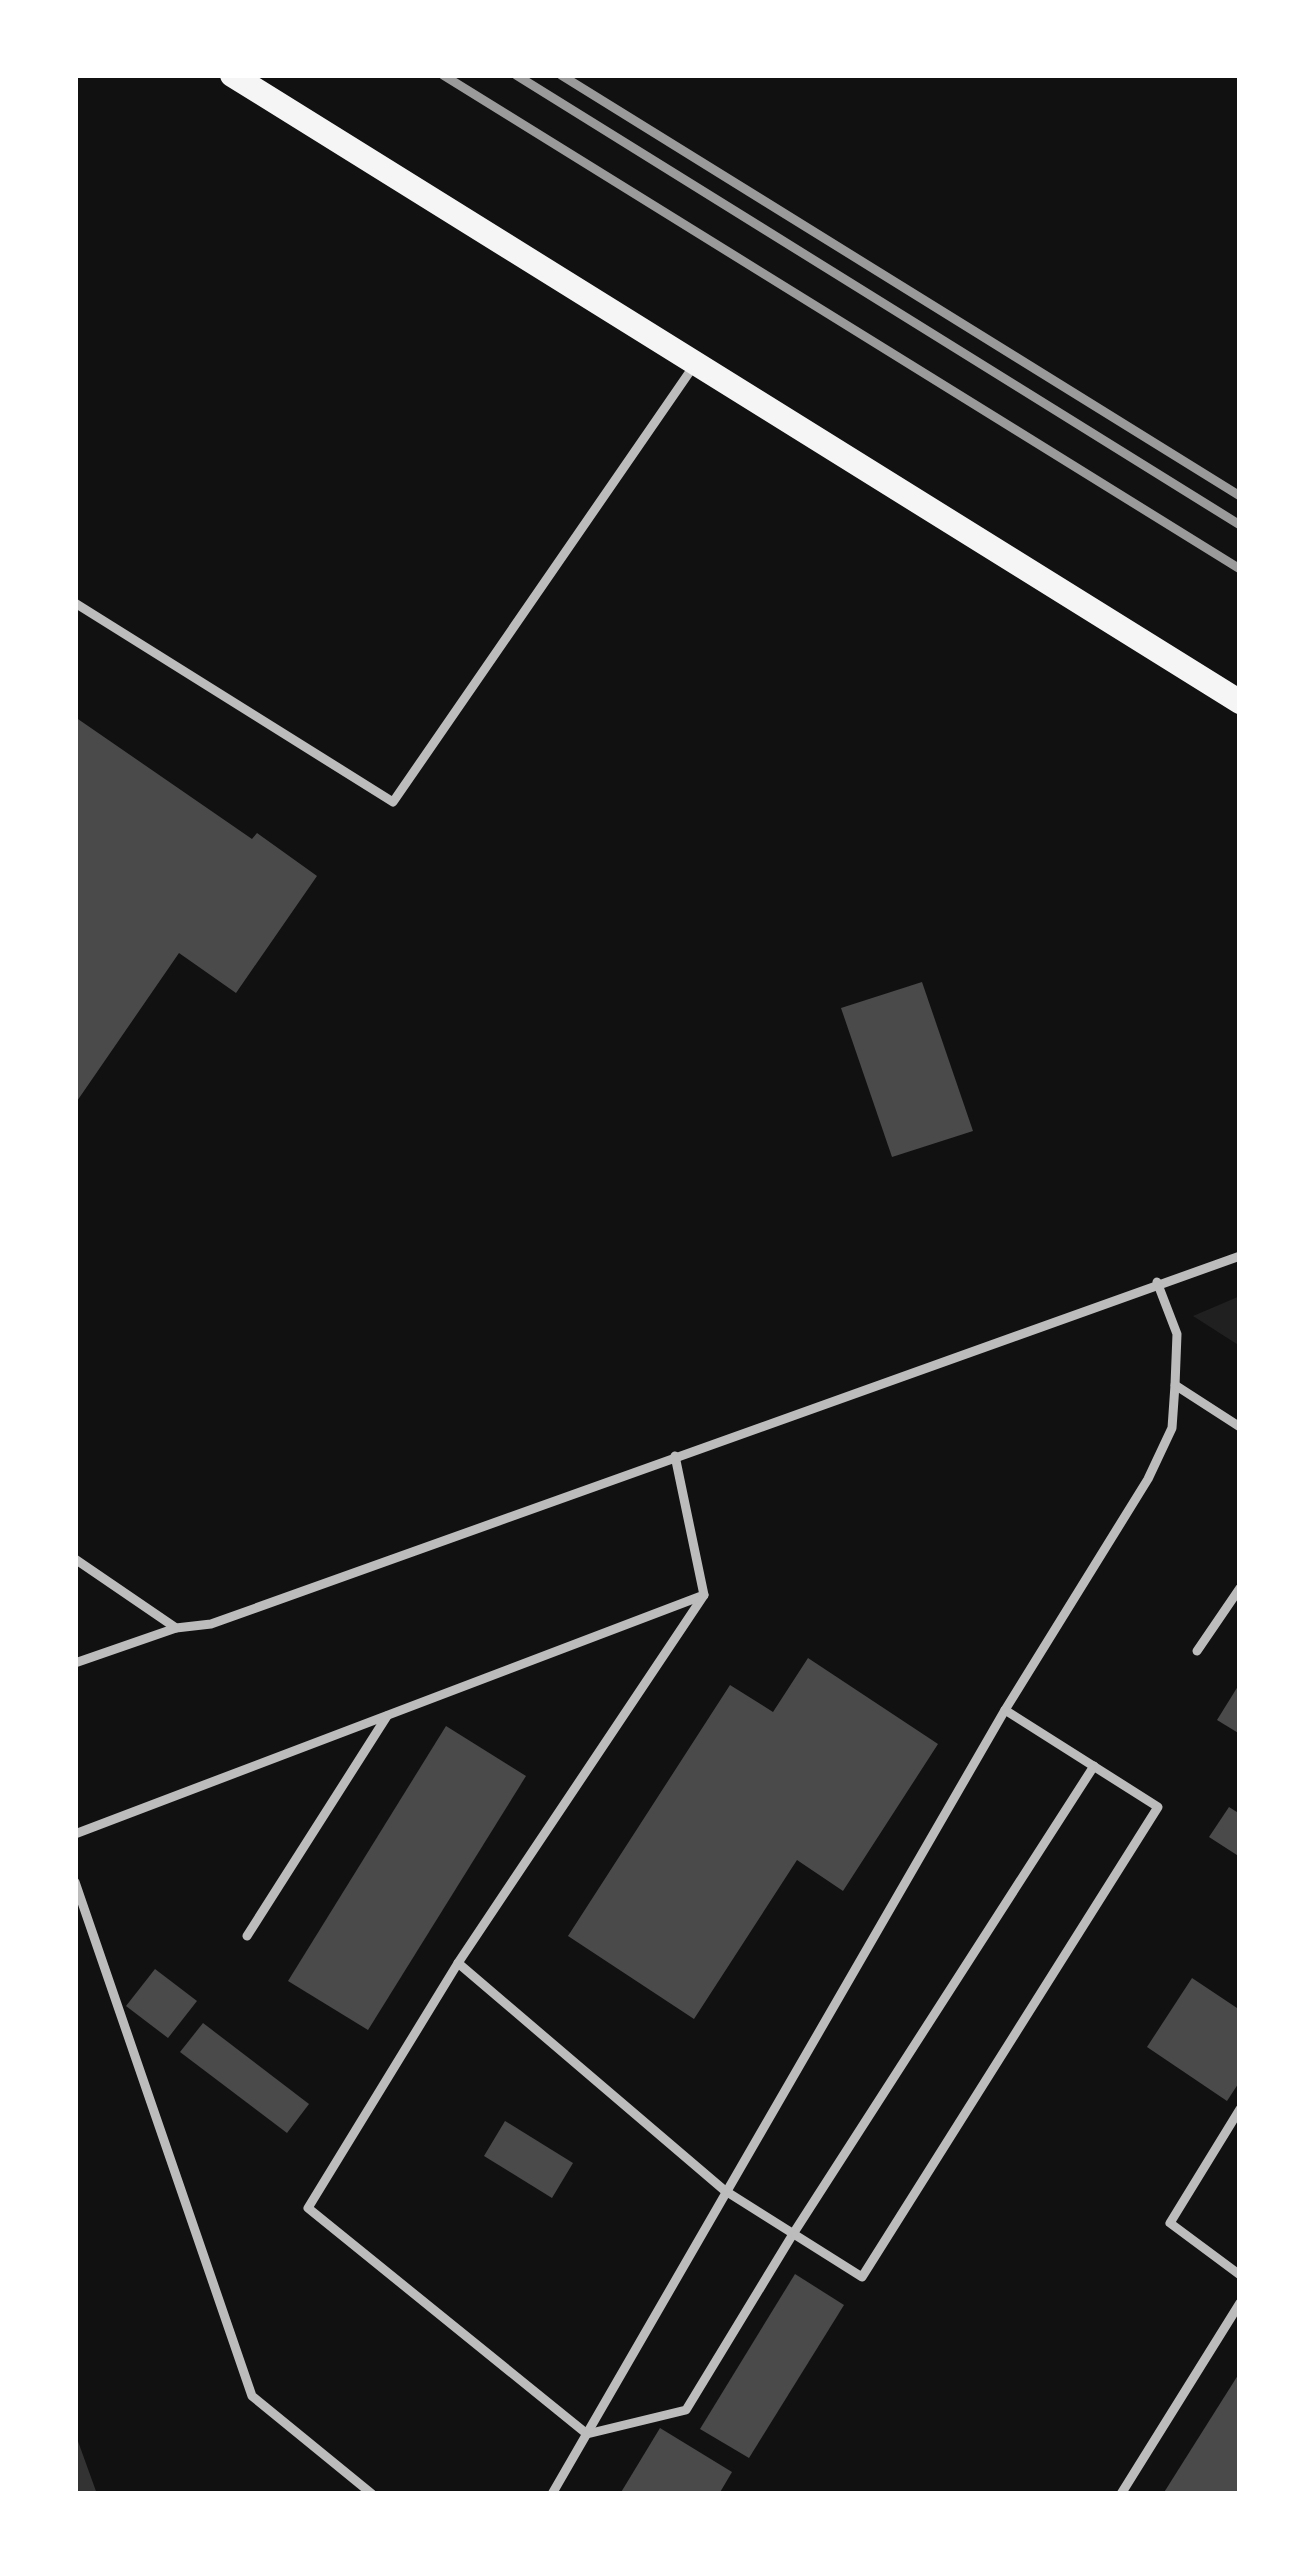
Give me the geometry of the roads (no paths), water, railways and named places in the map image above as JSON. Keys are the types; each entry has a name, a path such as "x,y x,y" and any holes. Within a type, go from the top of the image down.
{"main road":[{"path":"232,75 1240,702"}],"lane":[{"path":"75,603 393,802 696,363"},
{"path":"75,1663 176,1628 211,1624 1240,1256"},
{"path":"551,2494 1005,1710 1148,1479 1172,1428 1175,1385 1177,1334 1157,1282"},
{"path":"1175,1385 1240,1427"},
{"path":"587,2434 308,2208 458,1963 704,1595 676,1456"},
{"path":"75,1559 176,1628"},
{"path":"1197,1651 1240,1588"},
{"path":"75,1834 704,1595"},
{"path":"458,1963 724,2190 862,2277 1158,1807 1005,1710"},
{"path":"247,1936 387,1716"},
{"path":"587,2434 686,2410 793,2234 1094,1766"},
{"path":"75,1882 252,2396 371,2494"},
{"path":"1240,2109 1170,2223 1240,2275"},
{"path":"1121,2494 1240,2303"}],"railway":[{"path":"443,75 1240,569"},
{"path":"516,75 1240,525"},
{"path":"561,75 1240,496"}]}
